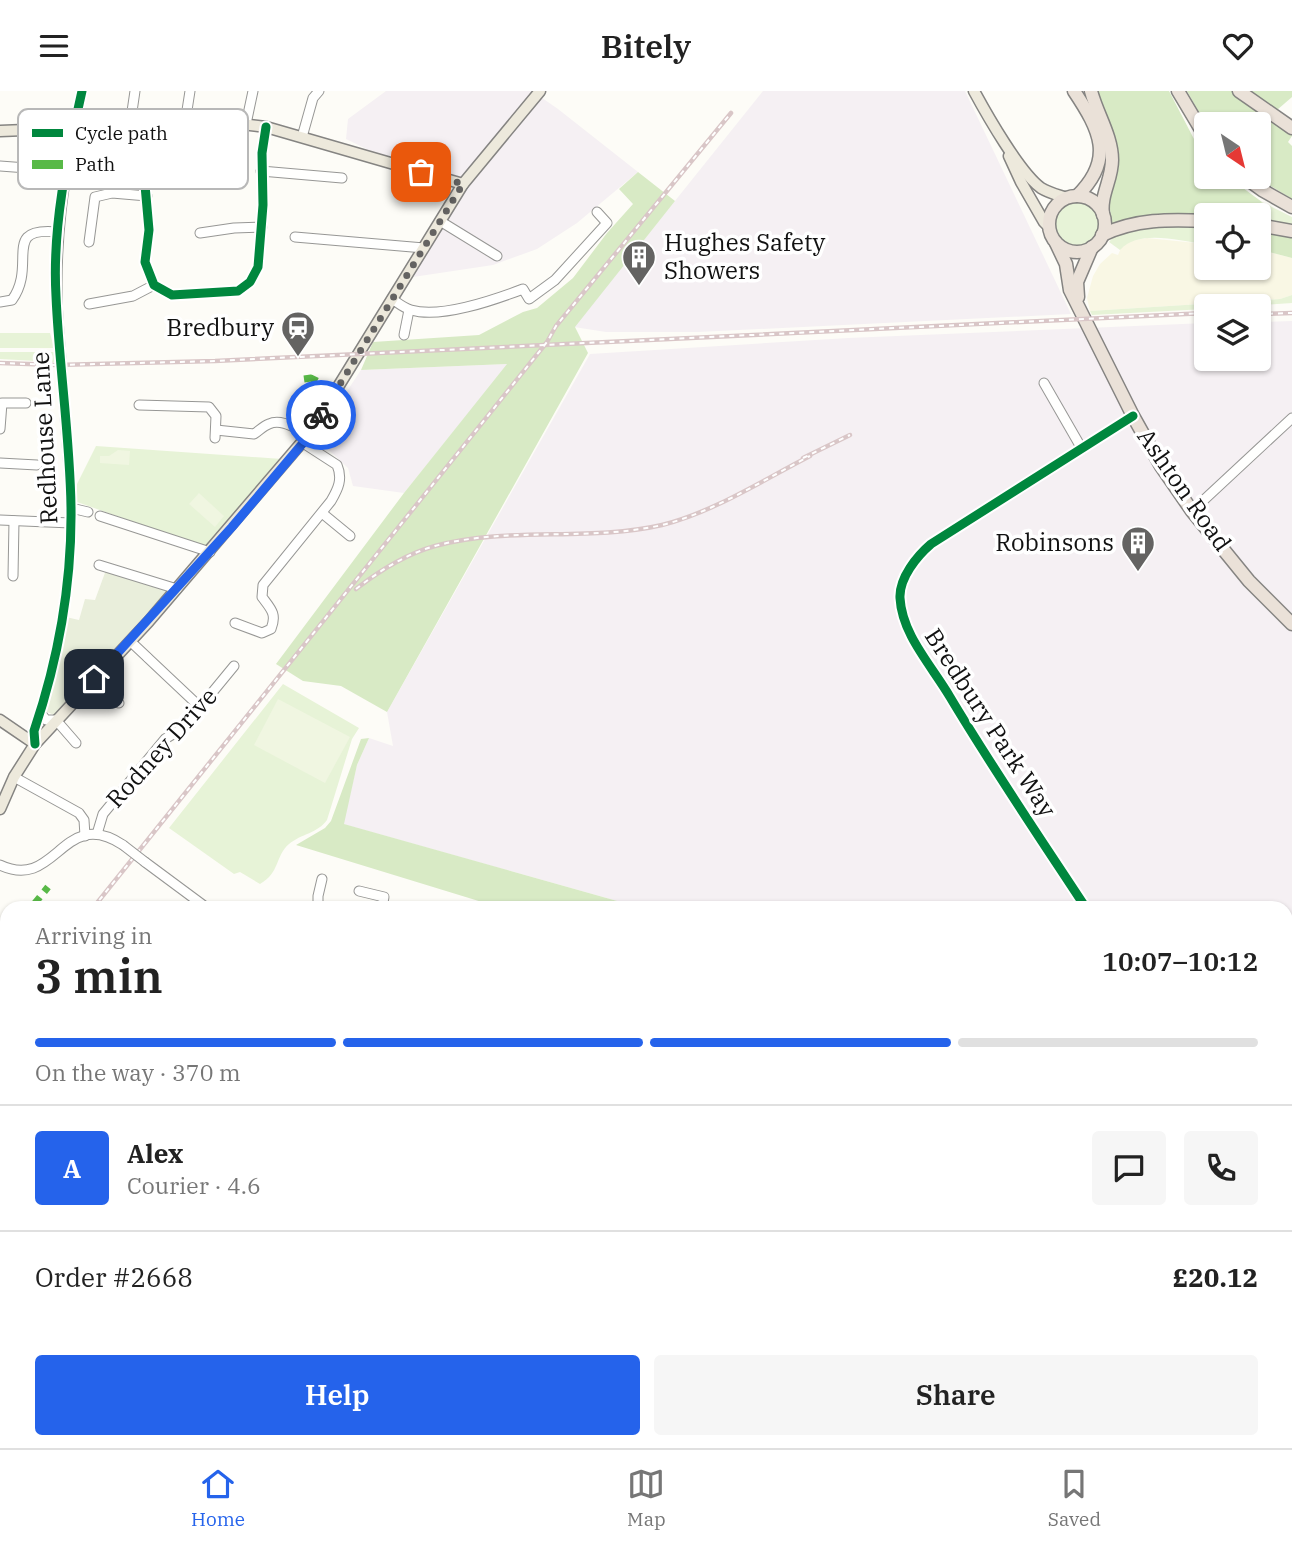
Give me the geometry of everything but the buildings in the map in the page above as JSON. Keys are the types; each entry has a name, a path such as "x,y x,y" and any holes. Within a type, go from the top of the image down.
{"highway":[{"path":"1074,91 1092,122 1100,150 1099,163 1095,175 1072,197 1054,209 1049,227 1056,243 1070,251 1077,252 1092,247"},
{"path":"1091,91 1111,147 1112,161 1102,205 1102,235"},
{"path":"1178,91 1194,118"},
{"path":"1240,91 1292,128"},
{"path":"1261,189 1292,207"},
{"path":"1072,197 1093,201 1103,215"},
{"path":"1079,304 1077,282 1092,247 1102,235 1125,225 1151,221 1194,221"},
{"path":"1271,227 1292,231"},
{"name":"Ashton Road","path":"1056,243 1066,264 1070,290 1161,466 1192,511 1250,581 1292,624"}],"main road":[{"path":"0,809 14,777 35,744 210,552 306,439 463,184 540,91"},
{"path":"974,91 1001,137 1035,183 1048,192 1072,197"},
{"path":"248,124 302,137 463,184"},
{"path":"0,131 18,130"},
{"path":"1001,137 1021,182 1049,227"},
{"path":"0,720 35,744"}],"street":[{"name":"Redhouse Lane","path":"78,109 82,91"},
{"path":"132,109 135,91"},
{"path":"248,118 253,91"},
{"path":"302,137 313,98 319,91"},
{"path":"146,189 149,230 145,262 154,285 172,295 237,291 250,282 258,267 262,227 261,171 266,127"},
{"path":"0,166 18,167"},
{"path":"261,171 342,178"},
{"name":"Redhouse Lane","path":"35,744 34,731 57,646 67,588 71,523 55,294 63,189"},
{"path":"89,242 95,197 112,193 147,196"},
{"path":"392,299 409,310 437,312 523,289 529,299 555,280 607,223 597,212"},
{"path":"440,221 496,256"},
{"path":"200,233 262,227"},
{"path":"0,302 12,300 18,290 17,242 20,236 36,230 58,232"},
{"path":"295,237 424,248"},
{"path":"94,301 134,296 154,285"},
{"path":"404,335 409,310"},
{"path":"1044,383 1082,449"},
{"path":"0,429 2,403 26,403"},
{"path":"148,417 143,405 209,407 216,416 216,434 254,435 265,425 285,423 332,461 339,470 336,492 263,585 262,597 274,612 275,620 271,629 262,633 233,622"},
{"name":"Bredbury Park Way","path":"1081,901 906,628 900,597 903,582 920,553 931,544 1133,416"},
{"path":"1192,511 1292,418"},
{"path":"0,463 37,465"},
{"path":"71,507 88,512"},
{"path":"322,513 349,536"},
{"path":"100,516 210,552"},
{"path":"0,520 71,523"},
{"path":"13,576 14,521"},
{"path":"99,565 177,589"},
{"path":"130,641 200,707"},
{"name":"Rodney Drive","path":"97,834 100,820 165,739 183,728 234,666"},
{"path":"94,679 119,703"},
{"path":"40,712 47,720 56,720 76,743"},
{"path":"14,777 69,806 84,820 100,820"},
{"path":"84,820 85,836"},
{"path":"0,865 12,871 33,870 74,839 97,834 123,845 198,901"},
{"path":"318,901 322,879"},
{"path":"359,891 384,897 383,901"}],"shaded area":[{"path":"386,91 532,91 638,172 577,223 537,249 493,265 413,277 467,184 381,156 346,139 348,119"},
{"path":"763,91 965,91 1071,314 698,332 606,332 574,327"},
{"path":"1147,238 1194,243 1194,280 1271,280 1271,252 1292,258 1292,295 1271,300 1271,294 1194,294 1194,304 1090,311 1087,298 1093,276 1100,264 1112,253 1118,255 1121,248 1130,241"},
{"path":"1292,321 1292,901 617,901 343,824 357,765 369,738 393,746 387,712 590,354 848,338 1194,324 1194,371 1271,371 1271,322"},
{"path":"508,364 404,493 353,486 348,468 316,438 361,370"}],"green space":[{"path":"1097,91 1169,91 1194,139 1194,189 1244,189 1262,202 1194,203 1194,216 1112,225 1109,202 1116,173"},
{"path":"1187,91 1233,91 1265,112 1199,112"},
{"path":"1249,91 1292,91 1292,97 1277,110"},
{"path":"1271,116 1292,130 1288,142 1292,146 1292,199 1271,186"},
{"path":"638,172 675,201 575,327 588,353 387,712 341,686 303,681 276,664 404,493 507,364 361,370 373,342 479,335 523,312 537,308 573,278 633,204 619,189"},
{"path":"1077,200 1093,207 1100,223 1093,239 1077,246 1061,239 1054,223 1061,207"},
{"path":"1271,206 1292,217 1292,226 1271,222"},
{"path":"1194,225 1194,242 1148,238 1128,244 1120,250 1109,242 1118,232 1127,229"},
{"path":"1271,231 1292,235 1292,258 1271,252"},
{"path":"1292,295 1292,303 1271,304 1271,300"},
{"path":"1194,304 1194,310 1092,315 1090,311"},
{"path":"0,333 50,333 54,348 0,348"},
{"path":"0,352 54,352 55,362 0,359"},
{"path":"96,446 282,459 205,547 77,502 77,484"},
{"path":"118,450 130,451 129,465 100,463 100,456 109,456"},
{"path":"199,493 224,516 215,527 189,504"},
{"path":"106,570 168,590 54,715 45,711 66,617 79,620 85,599 95,600"},
{"path":"283,684 359,728 352,739 327,820 319,828 289,844 271,875 260,884 240,872 234,874 169,828"},
{"path":"278,699 350,737 325,783 254,745"},
{"path":"369,738 357,765 344,824 617,901 479,901 296,845 325,828 331,821 361,739"}],"railway":[{"path":"99,901 547,342 556,326 731,113"},
{"path":"1271,314 1292,313"},
{"path":"0,363 56,365 215,361 1194,314"},
{"path":"803,458 850,435"},
{"path":"356,589 403,558 435,546 463,540 519,535 606,533 662,525 719,504 810,456"}],"marked path":[{"path":"304,379 311,378 336,391"},
{"path":"37,901 48,887"}],"cycle path":[{"path":"78,109 82,91"},
{"path":"145,189 149,230 145,262 154,285 172,295 238,291 250,282 258,267 263,205 262,153 266,127"},
{"path":"35,744 34,731 50,677 62,621 71,536 67,428 55,270 63,189"},
{"path":"1081,901 919,650 906,625 900,590 910,568 931,544 1133,416"}],"way so far":[{"path":"321,415 463,184 421,172"}],"place":[{"name":"Hughes Safety Showers","path":"639,287"},
{"name":"Bredbury","path":"298,358"},
{"name":"Robinsons","path":"1138,573"}],"route":[{"path":"94,679 232,527 303,443 321,415"}]}
